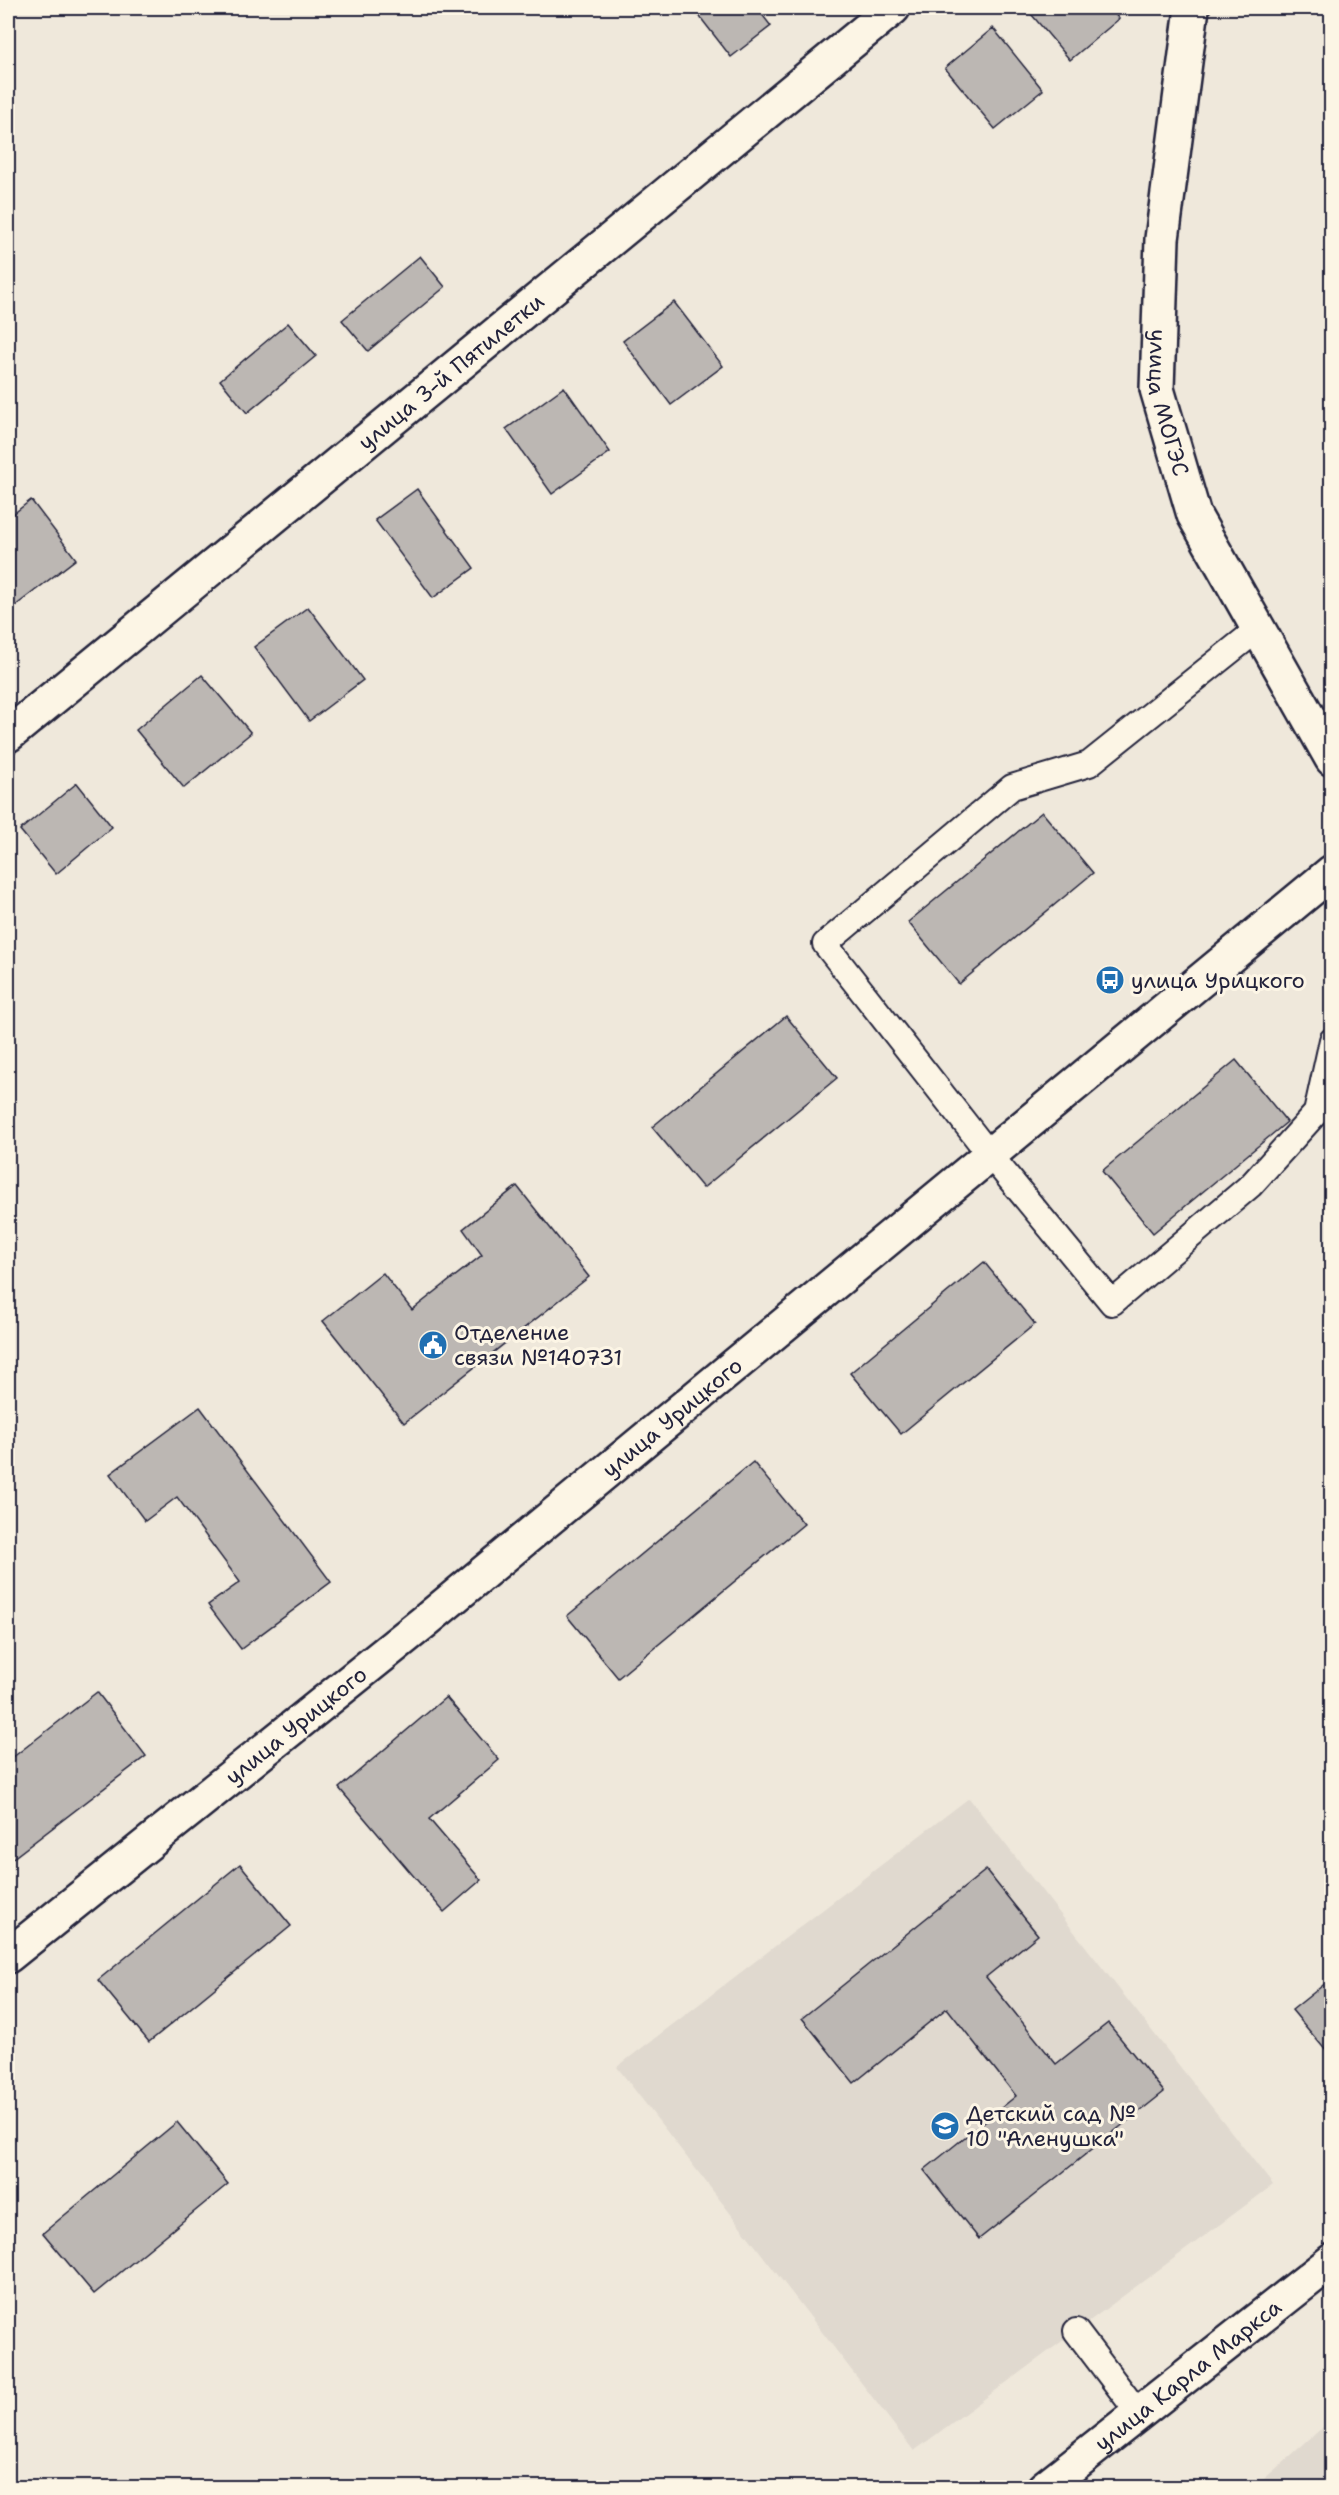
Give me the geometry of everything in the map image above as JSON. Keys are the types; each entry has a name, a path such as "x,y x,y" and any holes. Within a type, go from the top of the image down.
{"street":[{"name":"улица 3-й Пятилетки","path":"8,735 893,8"},
{"name":"улица МОГЭС","path":"1192,8 1162,239 1157,389 1194,515 1332,759"},
{"name":"улица Урицкого","path":"8,1956 424,1622 1332,872"},
{"name":"улица Карла Маркса","path":"1044,2487 1332,2261"}],"lane":[{"path":"1258,629 1089,764 1012,787 825,944 990,1155 1112,1303 1251,1185 1316,1113 1332,1040"},
{"path":"1076,2331 1138,2414"}],"shaded area":[{"name":"Детский сад № 10 \"Аленушка\"","path":"969,1798 1273,2185 914,2451 617,2067"},
{"path":"1331,2420 1331,2487 1255,2487"}],"building":[{"path":"693,8 757,8 771,26 731,57"},
{"path":"1026,8 1110,8 1119,19 1070,60"},
{"path":"993,28 1043,90 995,129 945,68"},
{"path":"420,256 445,287 368,351 342,320"},
{"path":"674,302 723,366 671,405 623,341"},
{"path":"288,323 316,356 247,413 220,380"},
{"path":"564,387 610,452 552,494 506,429"},
{"path":"417,489 474,568 433,598 375,520"},
{"path":"31,500 76,559 15,606 8,596 8,518"},
{"path":"308,607 363,680 309,721 254,647"},
{"path":"202,675 251,733 184,788 136,730"},
{"path":"77,783 112,827 56,874 20,830"},
{"path":"1042,812 1093,873 959,984 908,922"},
{"path":"786,1016 837,1078 703,1188 652,1127"},
{"path":"1236,1060 1287,1122 1153,1233 1102,1171"},
{"path":"517,1186 589,1277 404,1423 323,1321 383,1273 412,1310 482,1255 463,1229"},
{"path":"984,1262 1035,1324 901,1434 850,1373"},
{"path":"200,1407 331,1582 241,1649 208,1605 240,1582 177,1497 145,1521 110,1474"},
{"path":"753,1462 804,1524 618,1678 567,1616"},
{"path":"97,1692 146,1756 8,1862 8,1761"},
{"path":"446,1697 499,1760 429,1819 481,1880 444,1912 339,1788"},
{"path":"240,1864 291,1926 149,2042 98,1980"},
{"path":"986,1870 1038,1935 986,1977 1056,2064 1108,2023 1164,2092 979,2239 924,2170 1016,2096 947,2008 854,2083 802,2018"},
{"path":"1332,1978 1332,2058 1292,2010"},
{"path":"177,2122 228,2184 94,2294 43,2233"}],"place":[{"name":"улица Урицкого","path":"1110,980"},
{"name":"Отделение связи №140731","path":"433,1345"},
{"name":"Детский сад № 10 \"Аленушка\"","path":"945,2126"}]}
